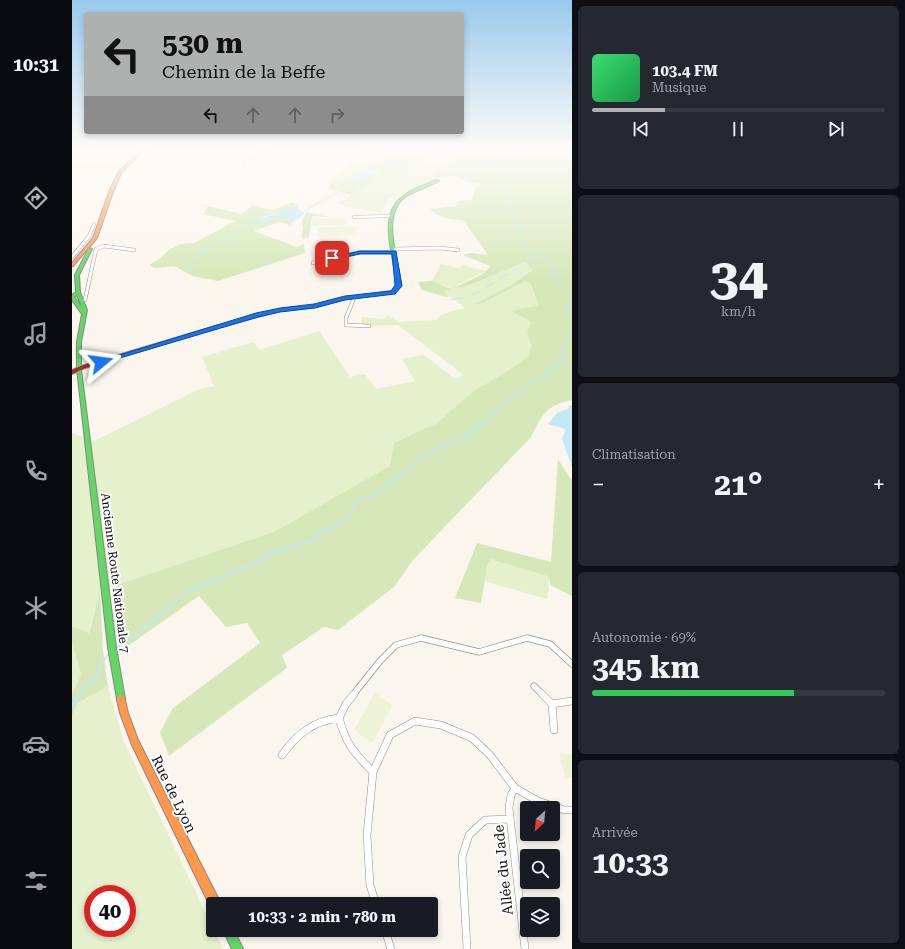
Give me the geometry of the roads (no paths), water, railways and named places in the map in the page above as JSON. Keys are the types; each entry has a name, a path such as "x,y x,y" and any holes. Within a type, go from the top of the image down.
{"street":[{"path":"72,263 90,245 100,225 112,192"},
{"path":"72,372 256,315 280,310 315,306 345,298 354,298 396,291 398,282 390,216 399,200 414,192"},
{"path":"354,217 382,215 390,216"},
{"path":"72,263 90,235 94,224"},
{"name":"Ancienne Route Nationale 7","path":"100,225 97,237 76,275 75,283 85,307 79,342 79,369 113,655 120,692"},
{"path":"85,300 94,251 104,246 134,250"},
{"path":"313,263 356,253 440,248 458,250"},
{"path":"78,292 88,288"},
{"path":"354,298 346,318 346,325 369,326"},
{"path":"373,772 358,757 344,737 339,718 346,704 380,661 396,645 421,638 479,652 527,638 550,644 572,664"},
{"path":"534,686 552,704 554,730"},
{"name":"Rue de Lyon","path":"120,692 124,713 135,742 212,897"},
{"path":"552,704 572,701"},
{"path":"282,755 294,738 311,724 326,718 339,718"},
{"path":"374,897 370,885 366,835 373,772 390,735 415,721 442,725 472,738 490,755 515,788 538,801 564,810 572,810"},
{"name":"Allée du Jade","path":"515,788 511,795 509,808 524,949"},
{"path":"467,949 462,857 469,835 485,820 510,819"},
{"path":"232,937 238,949"},
{"path":"387,937 391,949"}],"water":[{"path":"295,206 304,214 293,222 285,218 275,218 259,222 255,221"},
{"path":"570,405 572,405 572,467 562,439 566,429 548,424 557,413 568,409"}],"waterway":[{"path":"303,212 337,192"},
{"path":"510,192 513,197 510,200 513,203 511,208 518,212 511,216 513,218 512,222 525,227 521,229 522,247 551,262 555,267 550,273 570,296 568,298 570,305 565,306 565,310 569,312 572,319"},
{"path":"188,272 198,256 210,247 258,220"},
{"path":"528,263 537,255"},
{"path":"513,271 520,267"},
{"path":"500,278 507,274"},
{"path":"486,288 493,283"},
{"path":"472,295 479,292"},
{"path":"450,300 462,298"},
{"path":"563,350 563,345 568,342 565,336 572,331"},
{"path":"360,500 364,497 374,496 380,488 389,485 390,481 404,474 424,454 429,454 437,447 447,444 450,441 470,435 477,426 485,422 494,412 523,389 537,379 547,376 550,368 562,363 563,350"},
{"path":"116,648 133,637 190,589 219,579 276,552 314,540 319,534 347,520 352,513 354,504 361,499"},
{"path":"78,695 80,691 97,677 101,664 109,653"},
{"path":"72,707 79,694"}]}
